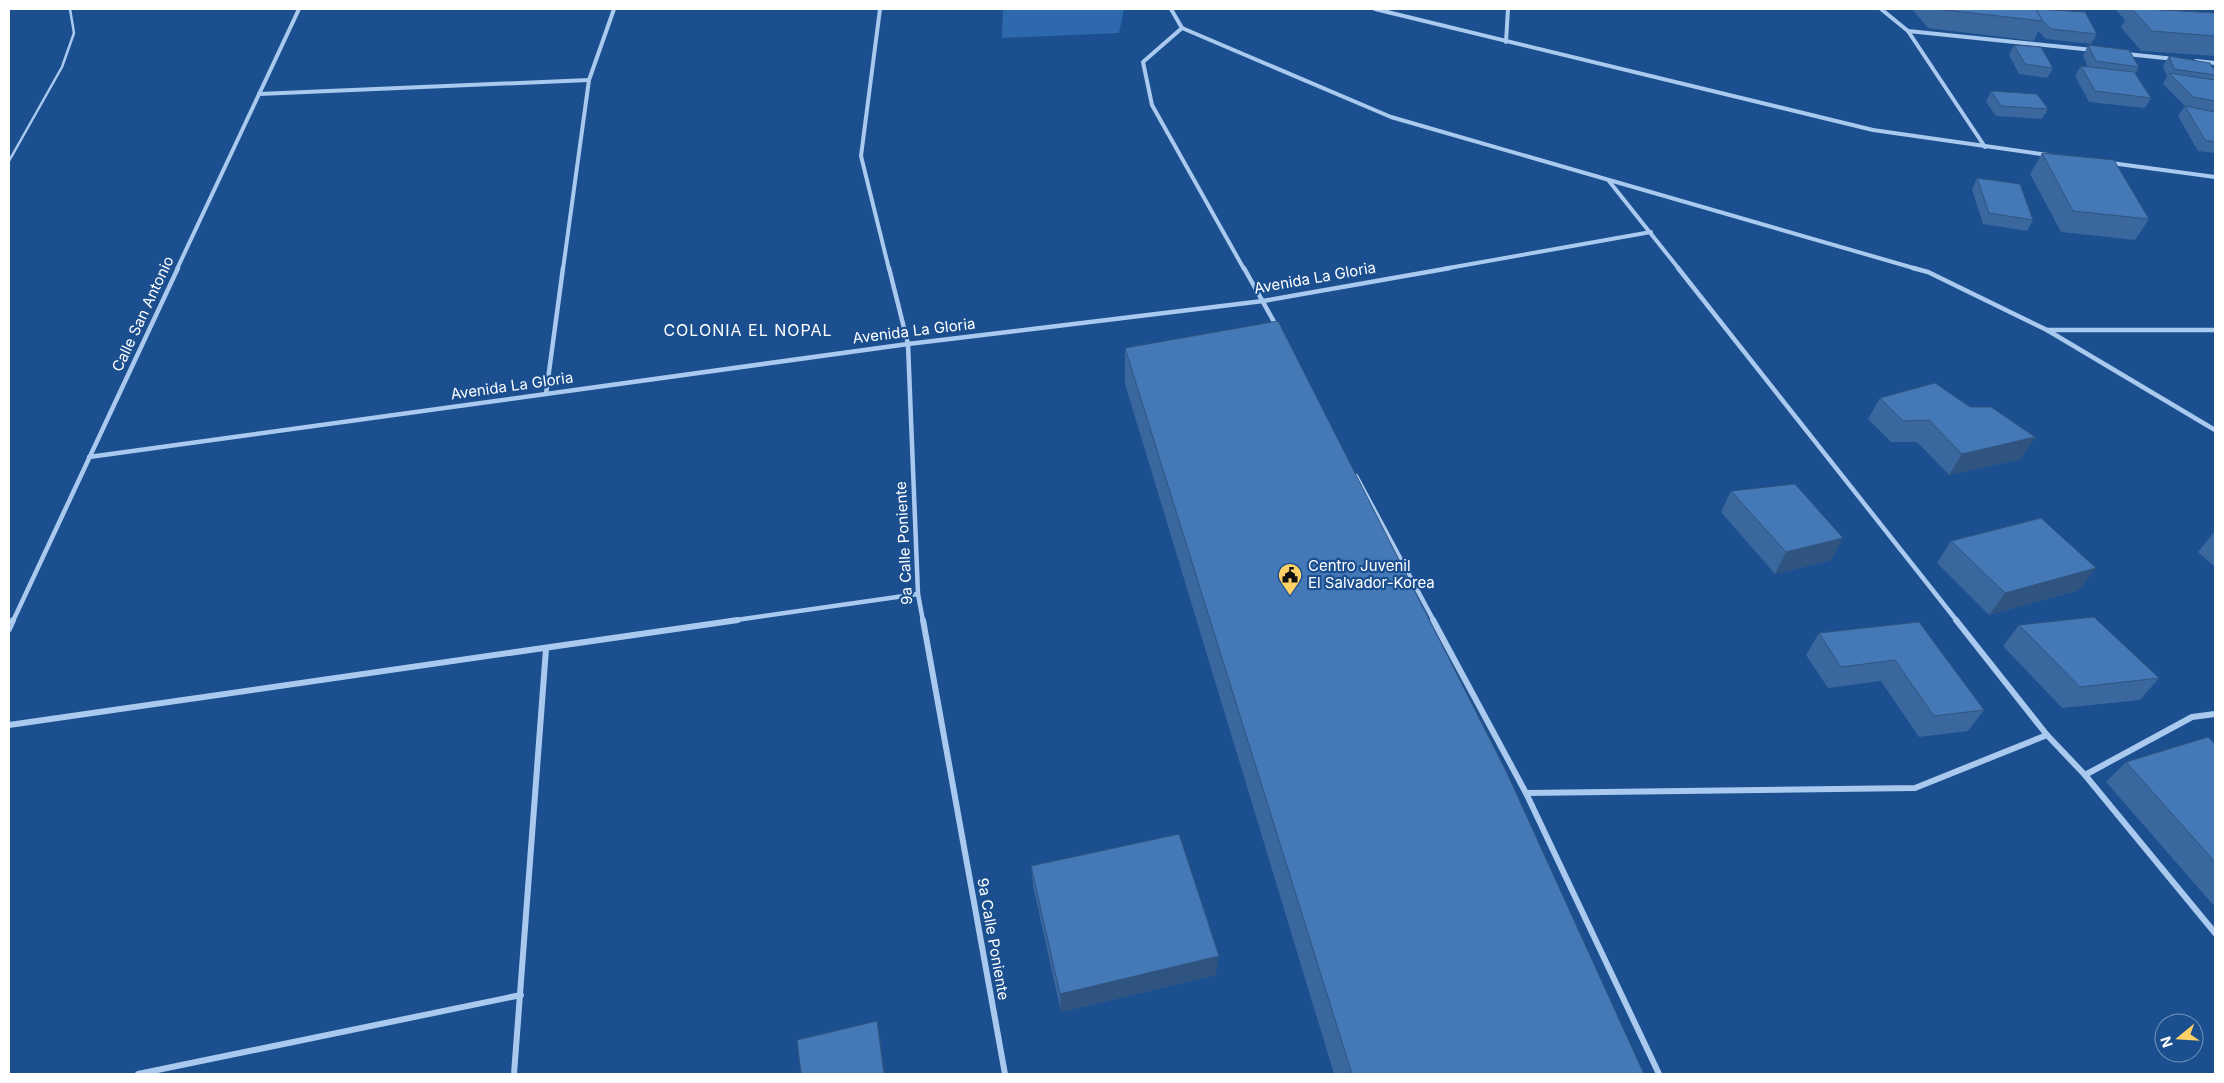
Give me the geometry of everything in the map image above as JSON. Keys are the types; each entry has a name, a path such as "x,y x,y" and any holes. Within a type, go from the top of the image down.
{"street":[{"name":"Calle San Antonio","path":"9,629 299,9"},
{"path":"546,394 589,80 614,9"},
{"name":"9a Calle Poniente","path":"880,9 862,156 908,344 918,594 1005,1074"},
{"path":"1171,9 1182,28 1391,117 1928,272 2047,330 2215,430"},
{"path":"1375,9 1872,130 2052,156"},
{"path":"1506,42 1508,9"},
{"path":"1881,9 1908,31 1984,147"},
{"path":"1182,28 1143,62 1152,105 1282,336"},
{"path":"1908,31 2096,50"},
{"path":"2116,53 2176,59"},
{"path":"2195,61 2215,63"},
{"path":"259,94 589,80"},
{"path":"2110,163 2215,177"},
{"path":"1608,180 2047,735 2085,775 2215,933"},
{"name":"Avenida La Gloria","path":"89,457 908,344 1263,301 1651,232"},
{"path":"2047,330 2215,330"},
{"path":"1352,468 1526,793 1659,1074"},
{"path":"9,725 918,594"},
{"path":"514,1074 522,995 546,649"},
{"path":"2085,775 2192,717 2215,714"},
{"path":"1526,793 1915,788 2047,735"},
{"path":"138,1074 522,995"}],"lane":[{"path":"9,161 62,67 74,33 70,9"}],"shaded area":[{"path":"1003,9 1124,9 1119,33 1002,38"}],"building":[{"path":"1937,9 2036,9 2043,21"},
{"path":"2036,9 2085,12 2097,34 2051,29 2042,20"},
{"path":"2132,9 2215,13 2215,36 2152,31"},
{"path":"2147,9 2180,9 2182,11"},
{"path":"2014,45 2041,47 2053,68 2025,64"},
{"path":"2088,45 2129,50 2139,67 2096,61"},
{"path":"2169,56 2210,63 2215,71 2215,75 2174,69"},
{"path":"2081,66 2134,72 2151,98 2095,91"},
{"path":"2169,73 2215,80 2215,101 2193,97"},
{"path":"1991,91 2037,94 2048,109 2001,106"},
{"path":"2185,106 2215,112 2215,142 2205,140"},
{"path":"2042,153 2114,160 2149,219 2073,211"},
{"path":"1977,178 2020,184 2033,220 1989,213"},
{"name":"Centro Juvenil El Salvador-Korea","path":"1278,321 1507,773 1644,1074 1352,1074 1125,348"},
{"path":"1935,383 1970,407 1991,407 2035,437 1962,454 1929,420 1903,421 1880,398"},
{"path":"1795,484 1843,538 1786,552 1731,491"},
{"path":"2041,518 2096,568 2005,593 1951,541"},
{"path":"2094,617 2159,678 2080,687 2019,625"},
{"path":"1919,622 1984,710 1934,716 1895,660 1841,667 1819,633"},
{"path":"2208,737 2215,744 2215,862 2126,762"},
{"path":"1179,834 1219,956 1060,994 1031,866"},
{"path":"877,1021 884,1074 801,1074 797,1040"}],"place":[{"name":"Centro Juvenil El Salvador-Korea","path":"1290,596"}],"district":[{"name":"COLONIA EL NOPAL","path":"748,330"}]}
